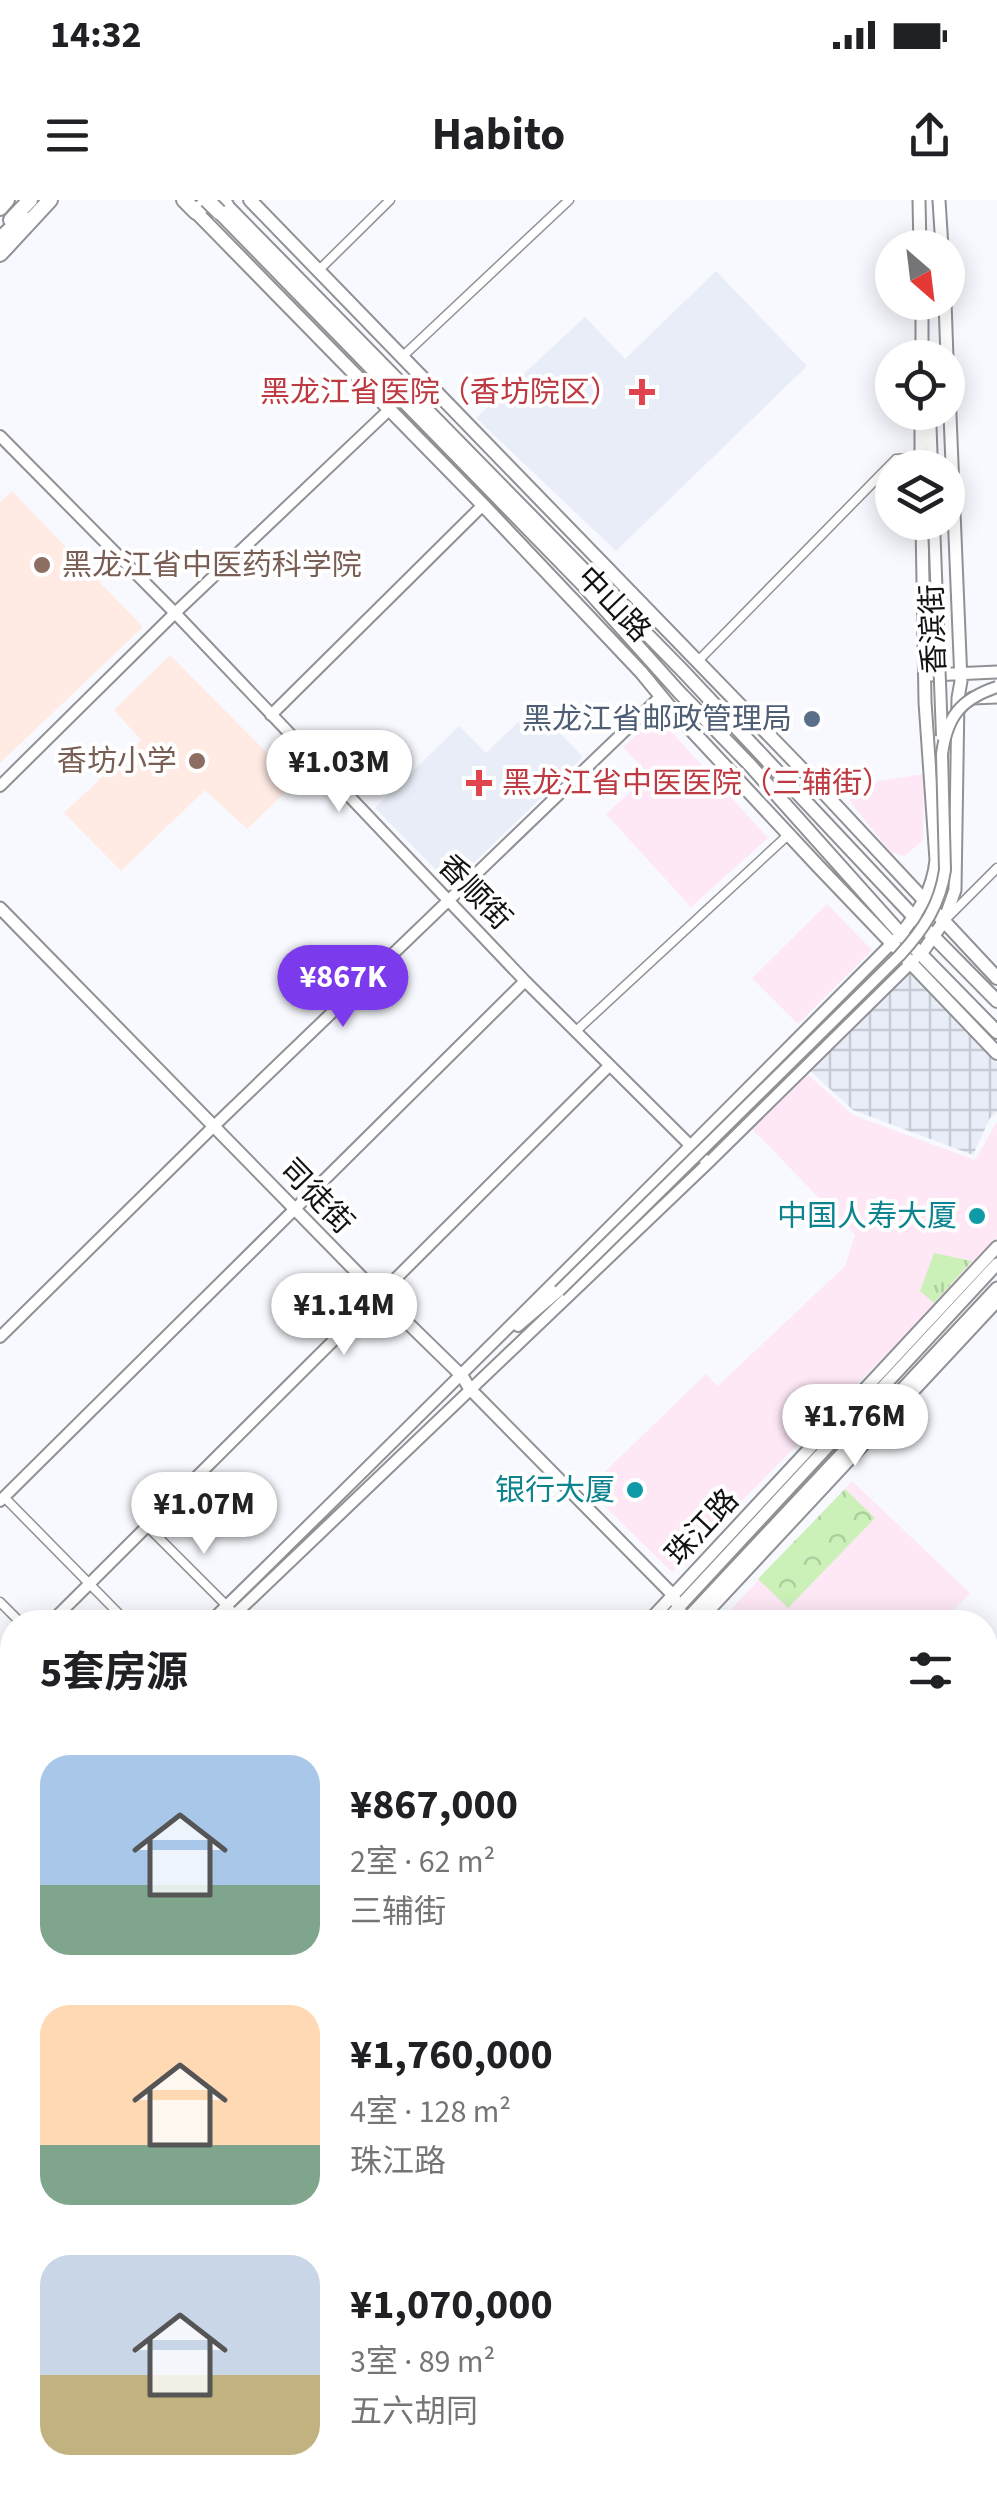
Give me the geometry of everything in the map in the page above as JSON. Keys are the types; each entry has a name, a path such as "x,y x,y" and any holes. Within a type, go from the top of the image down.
{"highway":[{"path":"0,208 7,200"},
{"path":"0,235 30,200"},
{"path":"0,235 42,200"},
{"path":"0,254 50,200"},
{"name":"中山路","path":"184,200 196,212"},
{"path":"196,212 216,204"}],"main road":[{"name":"中山路","path":"250,200 667,632"},
{"path":"918,200 919,230"},
{"path":"939,200 941,230"},
{"name":"中山路","path":"216,204 583,585 750,765 896,938"},
{"name":"中山路","path":"216,204 698,687"},
{"name":"中山路","path":"196,212 483,505 788,834 997,1032"},
{"name":"香滨街","path":"916,958 944,921 955,890 957,860 961,674 951,430"},
{"path":"896,938 924,900 935,869 925,702 922,540"},
{"path":"667,632 698,660 997,978"},
{"path":"667,632 698,687 997,1001"},
{"path":"641,672 680,692"},
{"path":"926,676 997,672"},
{"path":"958,698 997,697"},
{"path":"770,762 798,765"},
{"path":"750,765 760,804"},
{"path":"798,765 798,780 807,802"},
{"name":"司徒街","path":"0,908 462,1376 676,1601"},
{"name":"中山路","path":"916,958 997,1053"},
{"name":"珠江路","path":"671,1610 997,1247"},
{"name":"珠江路","path":"664,1610 997,1264"},
{"name":"珠江路","path":"702,1610 997,1288"},
{"name":"珠江路","path":"703,1610 997,1301"},
{"path":"676,1601 684,1610"}],"street":[{"path":"319,270 390,200"},
{"path":"402,357 570,200"},
{"path":"0,786 390,408"},
{"name":"香顺街","path":"0,436 708,1164"},
{"path":"698,660 875,480"},
{"path":"271,716 483,505"},
{"path":"474,1363 559,1291 900,956 928,920 945,870 935,540"},
{"path":"942,754 954,714 975,696 997,688"},
{"path":"0,1336 661,696"},
{"path":"576,1031 788,834"},
{"path":"944,921 997,868"},
{"path":"239,1610 474,1363 896,938"},
{"path":"239,1610 708,1164 916,958"},
{"path":"115,1610 2,1499 525,980"},
{"path":"63,1610 609,1066"},
{"path":"147,1526 227,1610"}],"shaded area":[{"name":"黑龙江省医院（香坊院区）","path":"716,271 807,366 616,551 476,418 585,317 625,359"},
{"name":"黑龙江省中医药科学院","path":"12,491 143,627 0,763 0,502"},
{"name":"香坊小学","path":"170,655 296,782 247,829 205,790 121,871 64,813 141,740 114,710"},
{"name":"黑龙江省中医医院（三辅街）","path":"534,707 583,757 451,885 375,808 459,726 486,753"},
{"path":"657,716 768,838 691,907 606,814 649,775 623,747"},
{"path":"924,774 923,840 905,856 890,852 849,800 878,781"},
{"path":"827,904 872,950 798,1024 752,978"},
{"path":"910,973 997,1063 997,1112 990,1118 973,1155 853,1110 808,1069"},
{"path":"806,1073 853,1115 975,1160 997,1122 997,1238 672,1572 587,1489 706,1374 718,1386 845,1266 855,1235 750,1127"},
{"path":"852,1481 970,1593 954,1610 730,1610"}],"green space":[{"path":"934,1253 972,1261 934,1303 920,1291"},
{"path":"845,1489 875,1518 788,1608 758,1579"}],"place":[{"name":"黑龙江省医院（香坊院区）","path":"642,392"},
{"name":"黑龙江省中医药科学院","path":"42,565"},
{"name":"黑龙江省邮政管理局","path":"812,719"},
{"name":"香坊小学","path":"197,761"},
{"name":"黑龙江省中医医院（三辅街）","path":"479,783"},
{"name":"中国人寿大厦","path":"977,1216"},
{"name":"银行大厦","path":"635,1490"}]}
